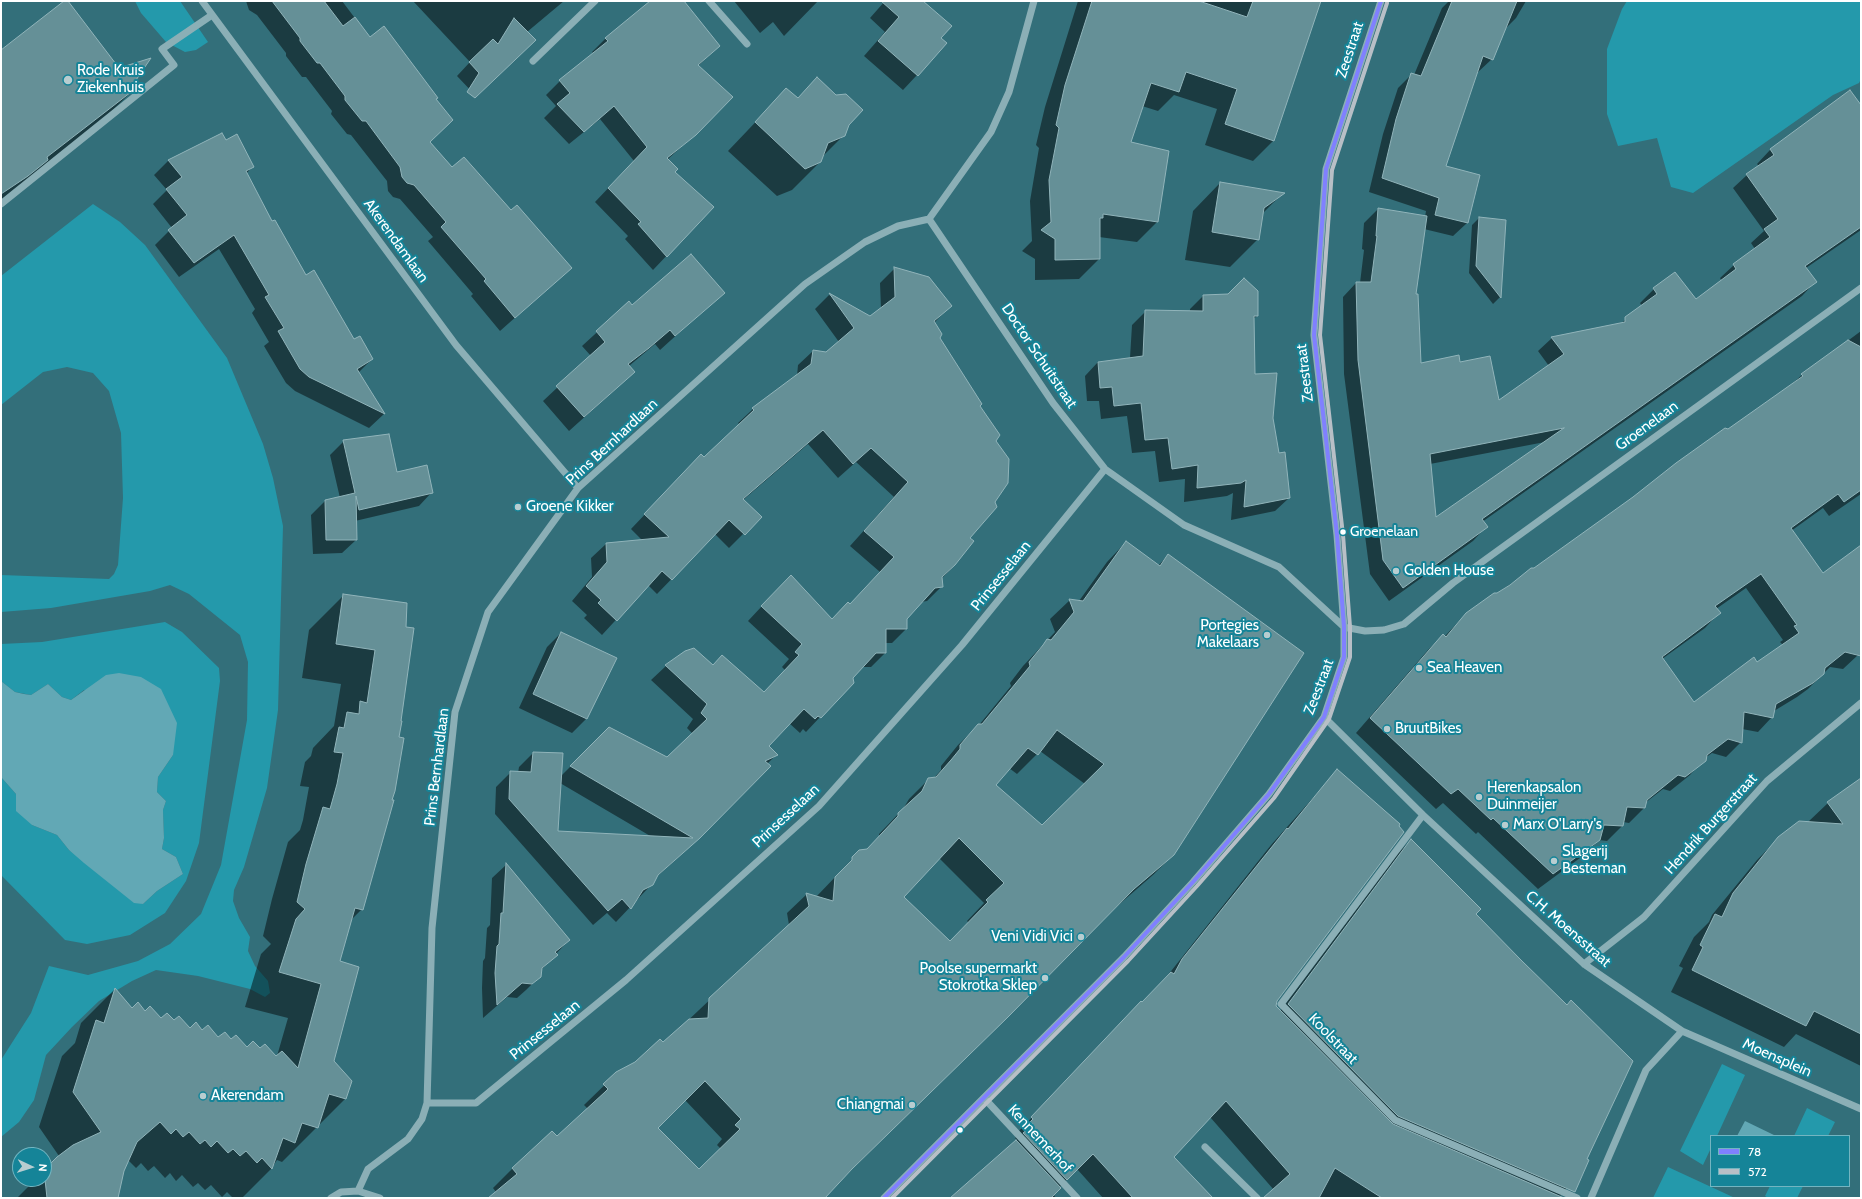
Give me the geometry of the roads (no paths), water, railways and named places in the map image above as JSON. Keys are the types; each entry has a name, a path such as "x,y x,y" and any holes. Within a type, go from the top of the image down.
{"street":[{"name":"Akerendamlaan","path":"202,1 456,345 578,488"},
{"path":"533,61 595,1"},
{"path":"709,1 747,44"},
{"path":"929,220 991,132 1009,92 1034,1"},
{"name":"Zeestraat","path":"884,1198 1124,958 1193,882 1269,794 1324,717 1344,658 1344,627 1337,535 1314,335 1326,169 1381,1"},
{"path":"1,204 174,65 162,49 212,15"},
{"name":"Doctor Schuitstraat","path":"929,220 1053,403 1105,469 1184,524 1279,567 1344,627"},
{"name":"Prins Bernhardlaan","path":"358,1190 368,1169 408,1139 422,1119 427,1103 432,928 455,712 488,612 578,488 805,284 865,242 898,226 929,220"},
{"name":"Groenelaan","path":"1344,627 1365,632 1384,630 1404,624 1453,583 1861,288"},
{"name":"Prinsesselaan","path":"427,1103 476,1103 626,980 819,806 962,644 1105,469"},
{"name":"Hendrik Burgerstraat","path":"1584,964 1644,917 1768,781 1861,703"},
{"name":"C.H. Moensstraat","path":"1324,717 1423,815 1584,964 1682,1031"},
{"name":"Koolstraat","path":"1423,815 1281,1004 1395,1120 1577,1198"},
{"path":"1591,1198 1646,1070 1682,1031"},
{"name":"Moensplein","path":"1682,1031 1861,1109"},
{"name":"Kennemerhof","path":"984,1098 1077,1198"},
{"path":"1205,1147 1257,1198"},
{"path":"331,1198 341,1192 358,1190 380,1198"}],"place":[{"name":"Rode Kruis Ziekenhuis","path":"68,80"},
{"name":"Groene Kikker","path":"518,507"},
{"name":"Groenelaan","path":"1343,532"},
{"name":"Golden House","path":"1396,571"},
{"name":"Portegies Makelaars","path":"1267,635"},
{"name":"Sea Heaven","path":"1419,668"},
{"name":"BruutBikes","path":"1387,729"},
{"name":"Herenkapsalon Duinmeijer","path":"1479,797"},
{"name":"Marx O'Larry's","path":"1505,825"},
{"name":"Slagerij Besteman","path":"1554,861"},
{"name":"Veni Vidi Vici","path":"1081,937"},
{"name":"Poolse supermarkt Stokrotka Sklep","path":"1045,978"},
{"name":"Akerendam","path":"203,1096"},
{"name":"Chiangmai","path":"912,1105"}]}
